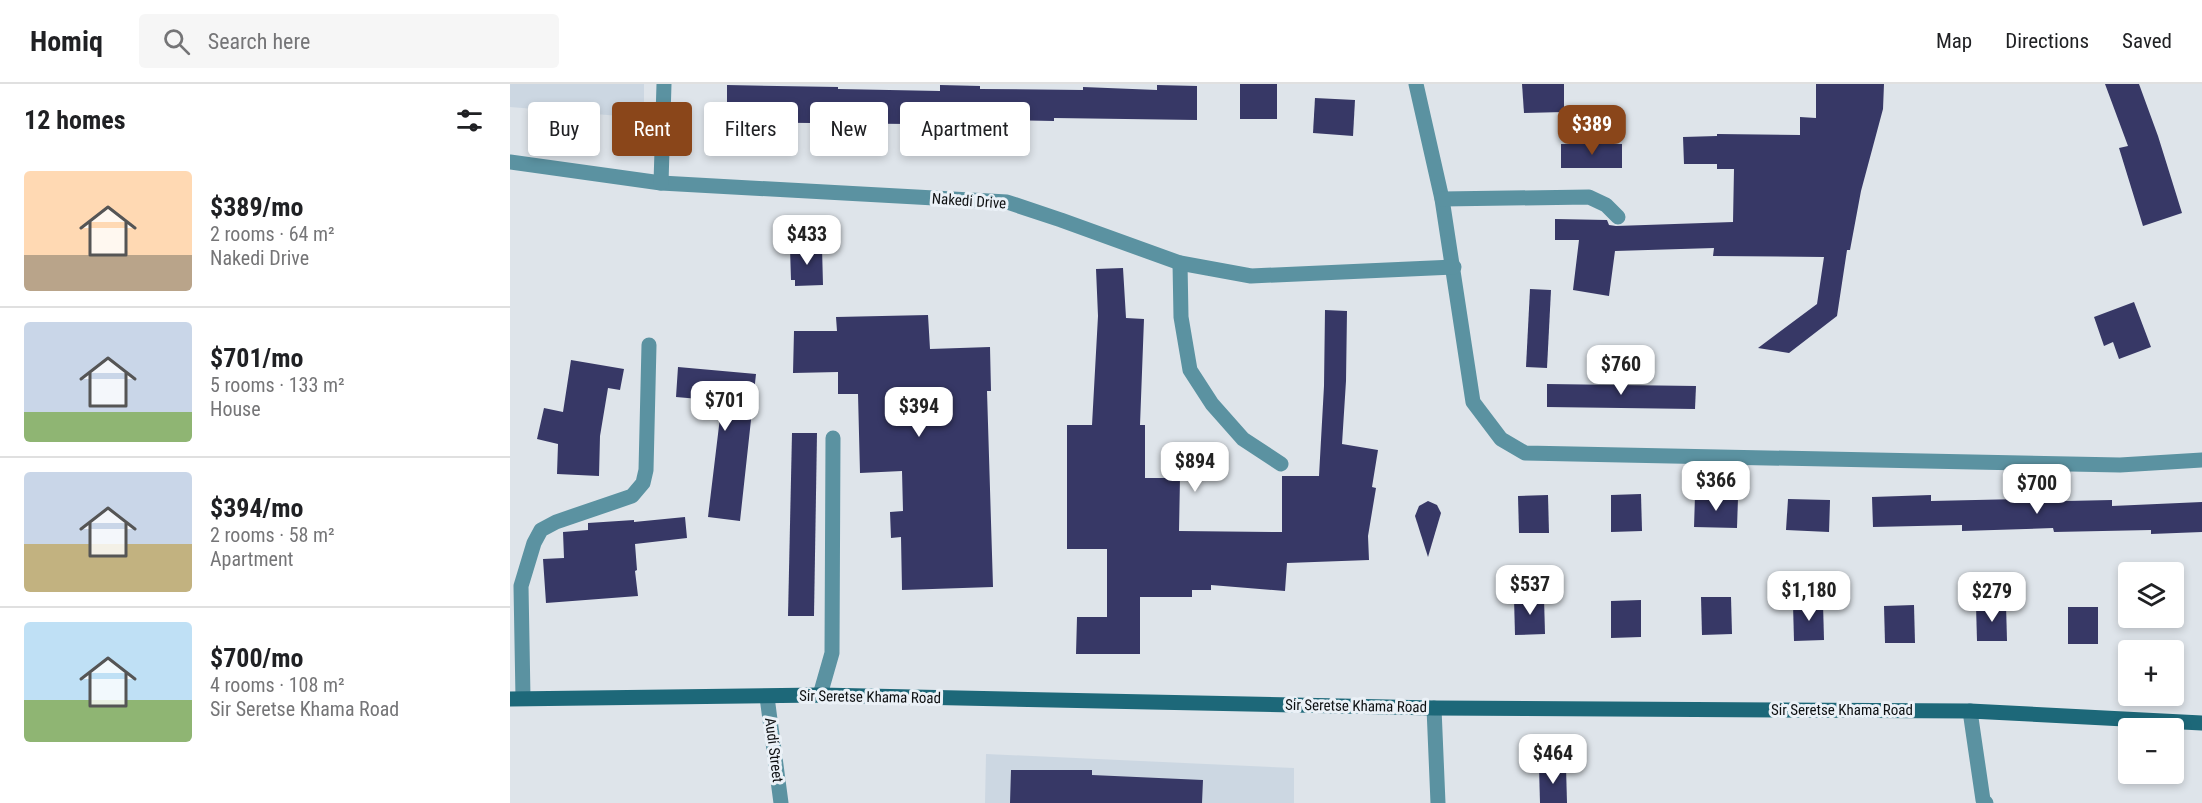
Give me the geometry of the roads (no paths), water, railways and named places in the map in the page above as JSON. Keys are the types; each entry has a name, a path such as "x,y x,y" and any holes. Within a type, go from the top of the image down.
{"main road":[{"name":"Sir Seretse Khama Road","path":"516,699 820,695 1434,708 1970,711 2202,723"}],"street":[{"path":"661,183 664,84"},
{"path":"1416,84 1442,199 1473,402 1501,439 1525,453 2120,465 2202,460"},
{"name":"Nakedi Drive","path":"510,162 661,183 1007,202 1180,264 1251,276 1454,267"},
{"path":"1442,199 1589,197 1606,205 1618,217"},
{"path":"1180,264 1181,317 1190,370 1212,404 1243,439 1281,464"},
{"path":"516,699 521,586 534,543 541,530 632,496 643,483 649,345"},
{"path":"820,695 832,653 833,438"},
{"name":"Audi Street","path":"767,697 781,803"},
{"path":"1434,708 1438,803"},
{"path":"1970,711 1983,800 1986,803"}]}
